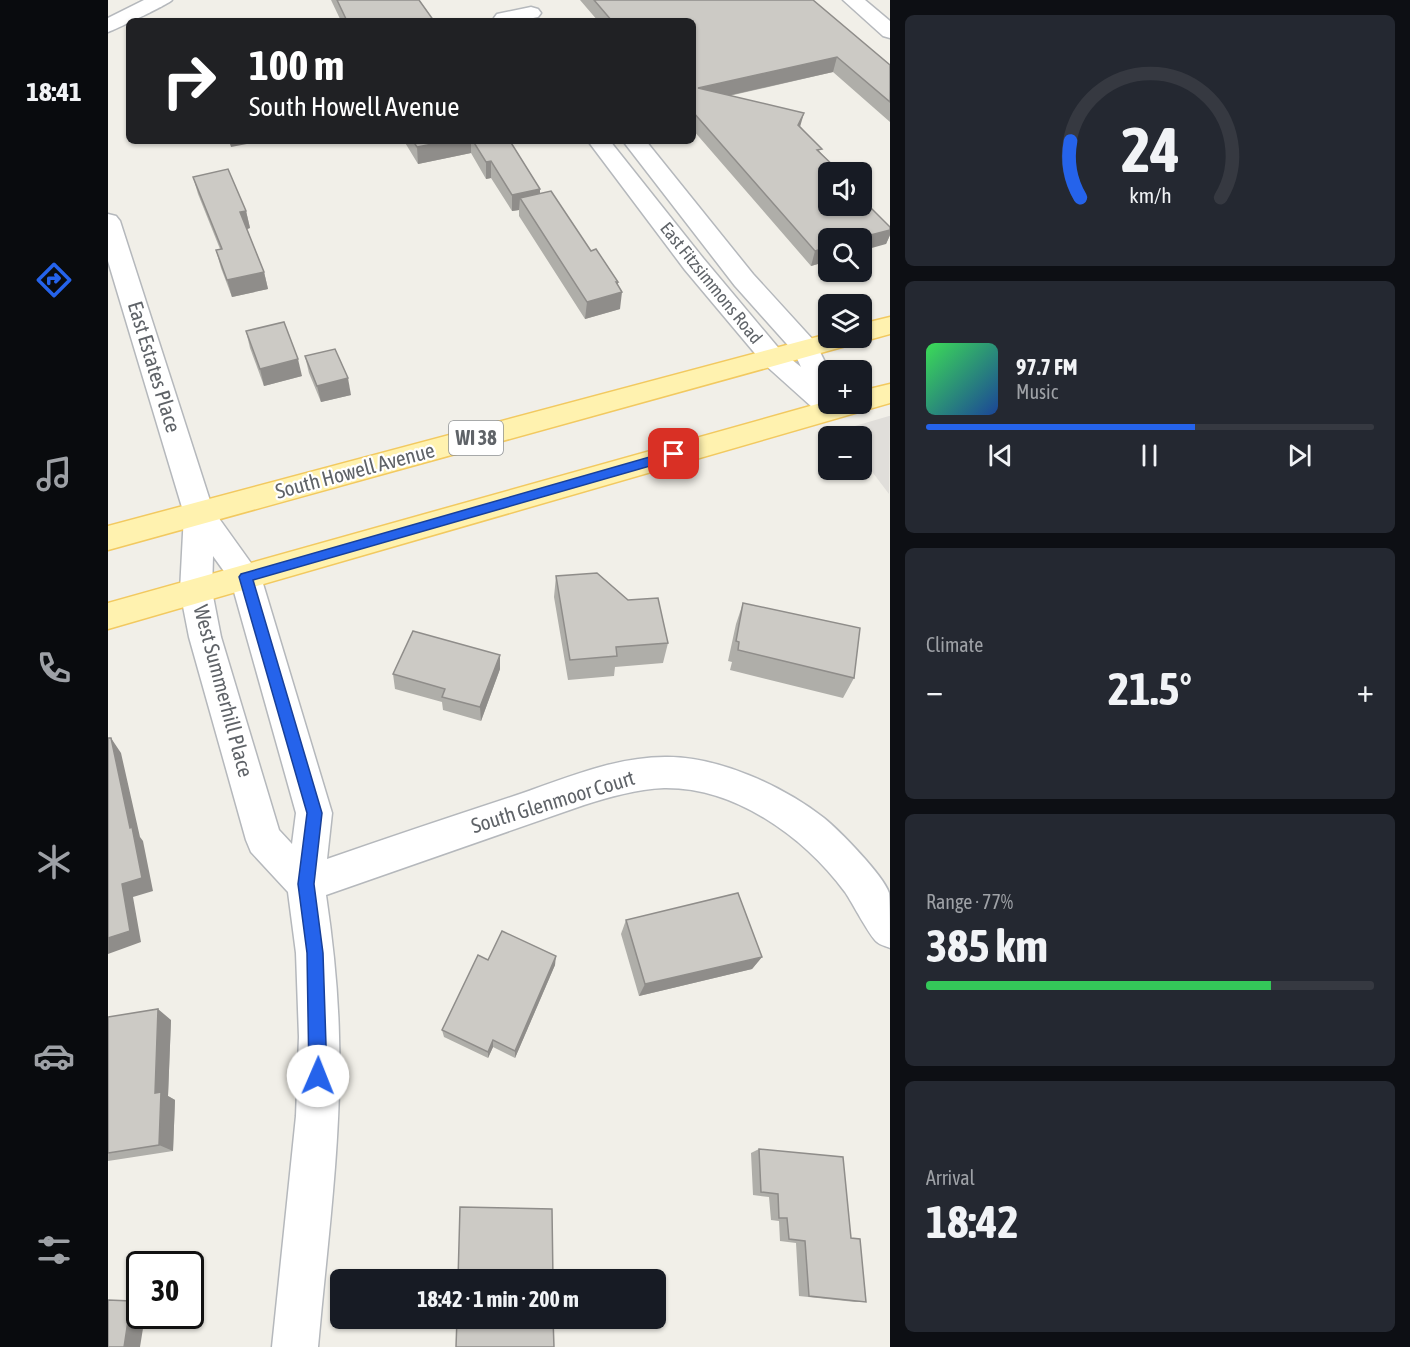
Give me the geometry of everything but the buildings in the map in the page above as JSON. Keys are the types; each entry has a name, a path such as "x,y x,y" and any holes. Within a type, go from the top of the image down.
{"main road":[{"path":"872,330 890,325"},
{"name":"South Howell Avenue","path":"108,538 818,345"},
{"path":"108,616 818,409"}],"street":[{"path":"108,26 140,8 162,0"},
{"path":"490,0 504,18"},
{"path":"853,0 890,32"},
{"path":"510,18 529,11"},
{"name":"East Fitzsimmons Road","path":"600,144 693,264 772,357 818,391"},
{"name":"East Fitzsimmons Road","path":"636,144 744,280 806,348 818,371"},
{"path":"624,174 655,167"},
{"name":"East Estates Place","path":"108,221 199,514"},
{"path":"199,514 246,577 314,813 306,884 315,953 317,1116 295,1347"},
{"name":"West Summerhill Place","path":"199,514 196,591 205,637 264,840 306,884"},
{"name":"South Glenmoor Court","path":"306,884 489,821 622,779 657,773 694,775 749,790 792,814 827,842 863,884 890,929"}],"shaded area":[{"path":"890,416 889,494 872,472 872,426 855,426"}],"route":[{"path":"318,1076 319,1037 315,953 306,884 314,813 246,577 674,454"}]}
